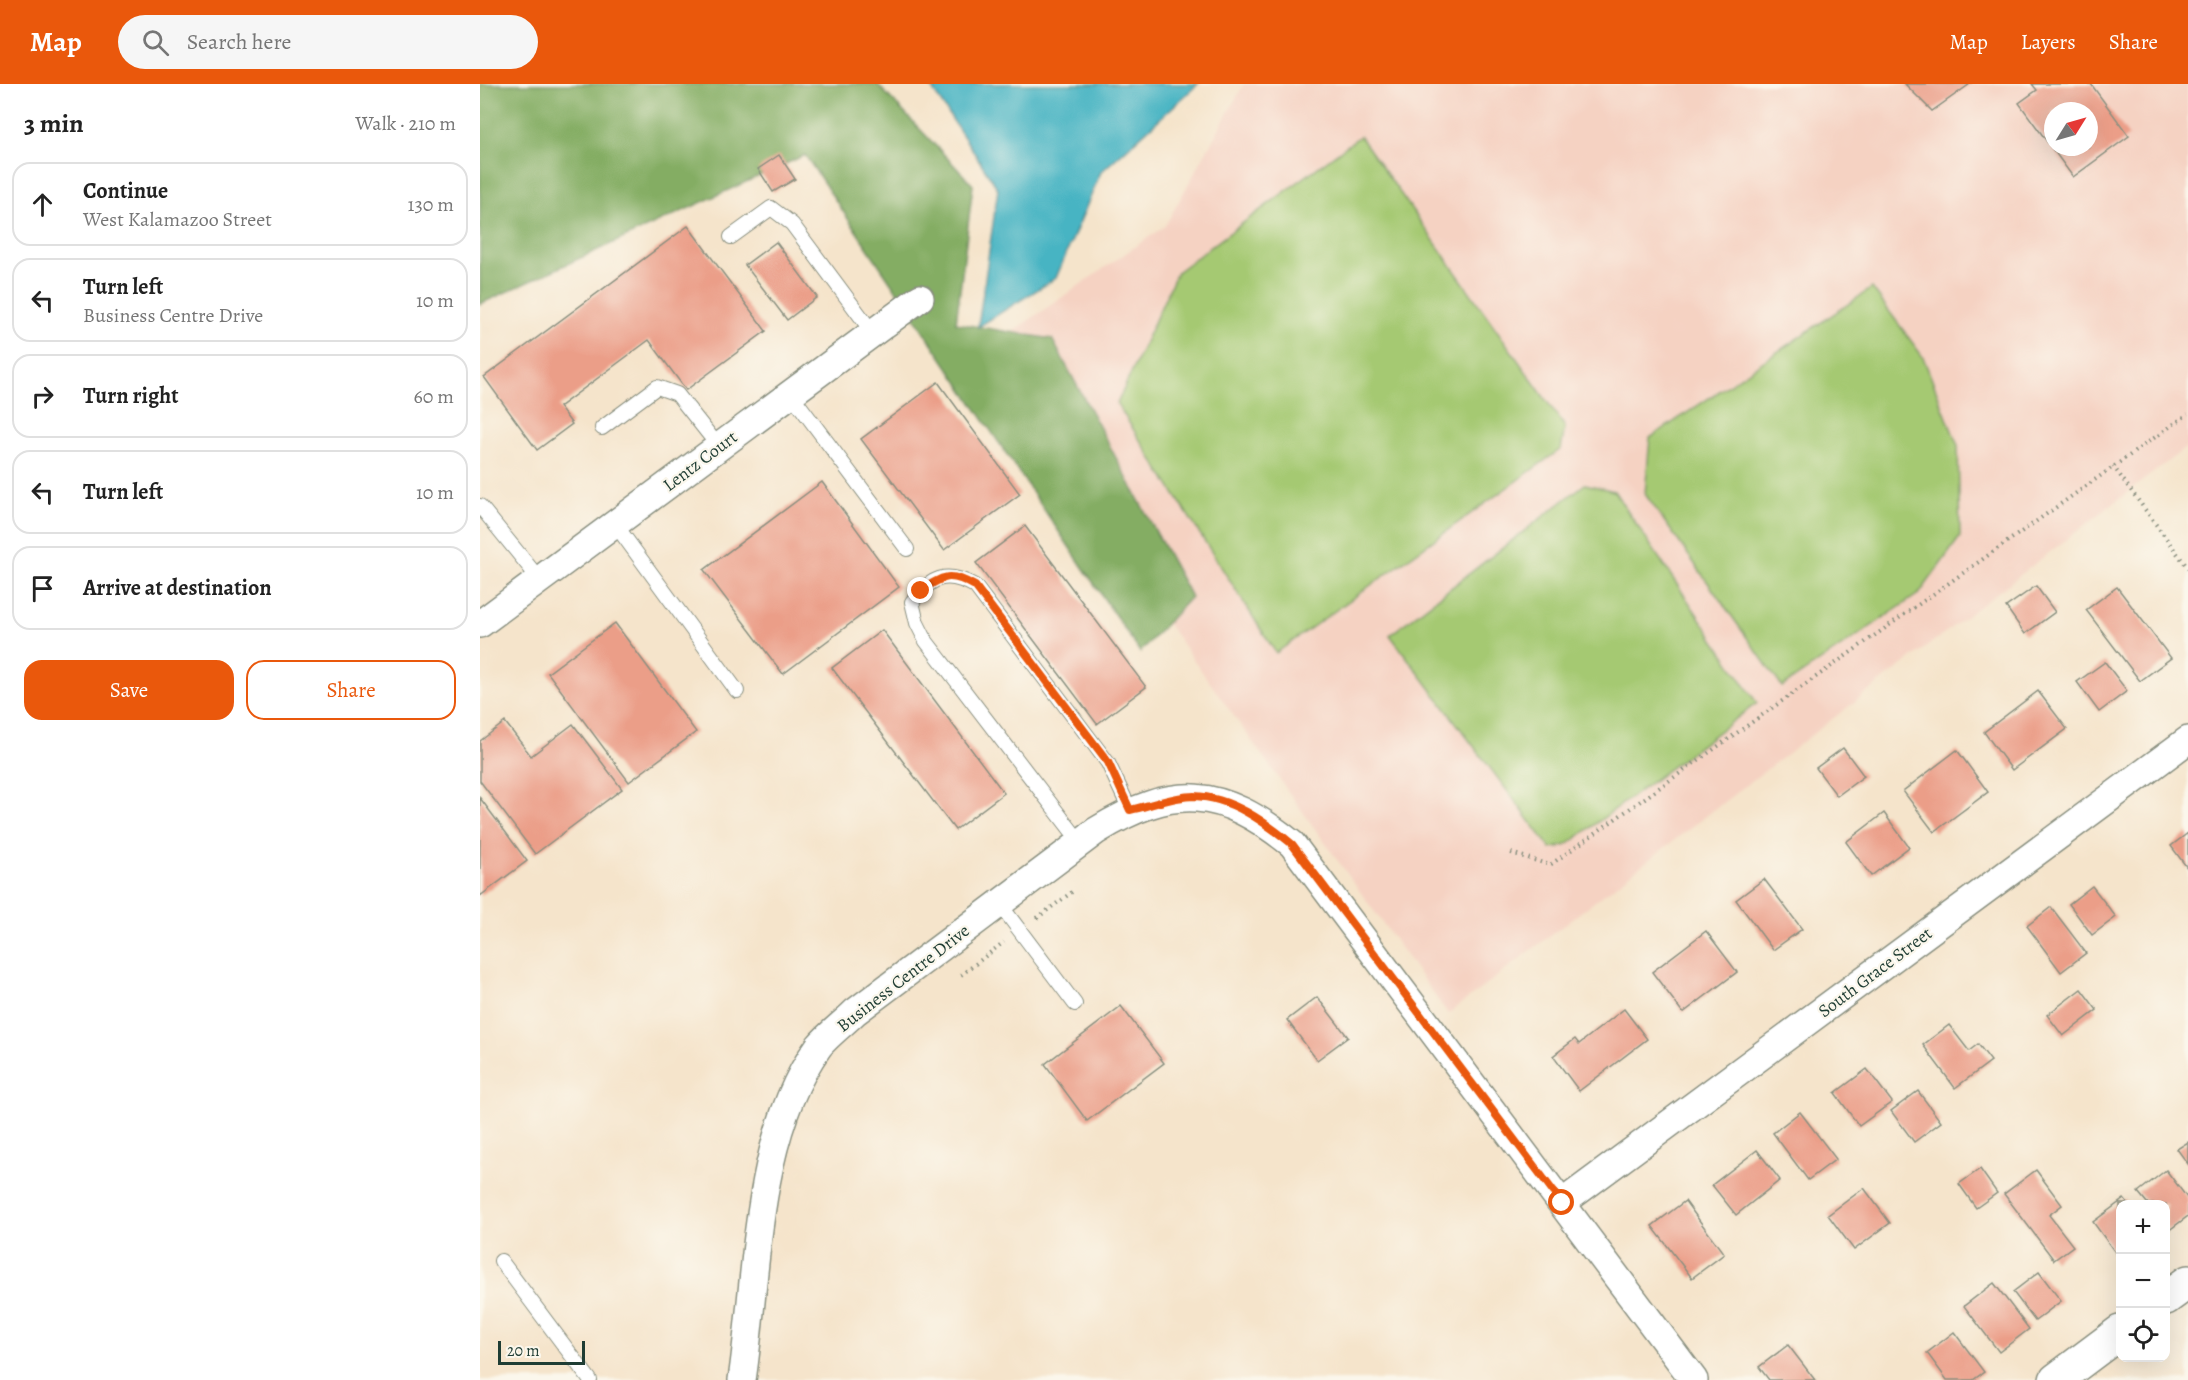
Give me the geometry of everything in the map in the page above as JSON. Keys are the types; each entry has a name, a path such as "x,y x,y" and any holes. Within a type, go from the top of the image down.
{"street":[{"name":"Lentz Court","path":"480,624 920,298"},
{"name":"South Grace Street","path":"1562,1203 2188,740"},
{"name":"Business Centre Drive","path":"742,1380 767,1180 775,1138 793,1089 820,1045 855,1012 1080,842 1130,810 1193,796 1229,804 1261,819 1292,844 1562,1203"},
{"path":"1562,1203 1694,1380"},
{"path":"2170,1295 2188,1282"},
{"path":"2056,1380 2116,1336"}],"lane":[{"path":"731,237 771,208 792,224 873,333"},
{"path":"602,428 657,387 677,394 719,447"},
{"path":"791,394 907,549"},
{"path":"480,506 540,580"},
{"path":"615,524 737,691"},
{"path":"1080,842 933,650 916,623 912,602 921,591 941,577 958,576 975,586 1108,762 1130,810"},
{"path":"999,903 1075,1004"},
{"path":"501,1261 590,1380"}],"path":[{"path":"1511,853 1550,865 2188,414"},
{"path":"2114,466 2188,568"}],"shaded area":[{"path":"1244,84 2188,84 2188,446 1448,1014 976,357 1165,226"}],"green space":[{"path":"480,84 877,84 973,185 956,323 1052,339 1191,597 1140,652 805,155 480,304"},
{"path":"1360,136 1565,427 1561,449 1276,653 1117,404 1177,272"},
{"path":"1872,288 1923,357 1958,446 1960,537 1920,593 1782,687 1645,494 1650,438"},
{"path":"1585,484 1614,491 1757,703 1567,845 1551,849 1390,635"}],"water":[{"path":"929,84 1198,84 1101,172 1056,278 978,327 998,189"}],"building":[{"path":"1905,84 1970,84 1932,111"},
{"path":"2032,84 2091,84 2129,136 2073,177 2058,156 2098,156 2098,102 2044,102 2044,137 2019,103 2037,90"},
{"path":"779,155 795,179 773,192 758,169"},
{"path":"688,226 766,331 686,390 649,340 559,407 572,424 537,450 484,377"},
{"path":"776,242 817,297 787,320 745,265"},
{"path":"938,382 1020,494 944,550 861,439"},
{"path":"822,482 899,587 783,674 704,570"},
{"path":"1025,526 1146,687 1097,724 976,563"},
{"path":"2036,586 2055,612 2025,634 2006,607"},
{"path":"2117,587 2171,658 2140,681 2086,610"},
{"path":"615,623 696,732 629,782 548,673"},
{"path":"882,630 1004,793 955,830 832,668"},
{"path":"2105,662 2127,691 2099,712 2077,682"},
{"path":"2038,691 2067,729 2012,770 1984,732"},
{"path":"505,722 531,756 573,724 622,789 535,854 480,781 480,741"},
{"path":"1843,748 1864,776 1837,796 1816,768"},
{"path":"1957,750 1988,792 1934,832 1903,791"},
{"path":"480,798 527,861 480,896"},
{"path":"1884,813 1909,847 1871,876 1846,842"},
{"path":"2188,833 2188,869 2171,846"},
{"path":"1764,879 1802,929 1773,950 1736,900"},
{"path":"2092,886 2116,917 2092,935 2069,904"},
{"path":"2051,907 2086,953 2061,972 2027,926"},
{"path":"1706,931 1737,972 1683,1013 1652,972"},
{"path":"2081,989 2097,1010 2063,1036 2047,1015"},
{"path":"1317,997 1348,1037 1317,1060 1287,1020"},
{"path":"1121,1006 1164,1063 1087,1121 1045,1064"},
{"path":"1624,1009 1647,1039 1579,1091 1553,1056 1575,1039 1579,1044"},
{"path":"1949,1025 1969,1051 1978,1044 1991,1061 1955,1088 1923,1045"},
{"path":"1867,1069 1892,1102 1859,1126 1835,1093"},
{"path":"1918,1091 1941,1122 1914,1142 1891,1111"},
{"path":"1800,1112 1836,1159 1808,1180 1773,1133"},
{"path":"2188,1142 2188,1164 2177,1149"},
{"path":"1757,1150 1780,1180 1736,1215 1712,1185"},
{"path":"1980,1169 1997,1193 1976,1208 1959,1184"},
{"path":"2036,1170 2062,1205 2049,1215 2073,1246 2054,1260 2004,1194"},
{"path":"2166,1170 2188,1199 2188,1216 2170,1230 2170,1200 2145,1200 2138,1192"},
{"path":"1864,1188 1890,1223 1854,1250 1828,1215"},
{"path":"1685,1201 1724,1254 1692,1278 1652,1226"},
{"path":"2116,1205 2116,1254 2093,1222"},
{"path":"2039,1272 2061,1301 2035,1321 2013,1292"},
{"path":"1994,1283 2029,1329 1999,1352 1964,1306"},
{"path":"1954,1332 1984,1372 1973,1380 1947,1380 1927,1353"},
{"path":"1788,1345 1815,1380 1769,1380 1759,1367"}],"route":[{"path":"921,591 941,577 958,576 975,586 1108,762 1130,810 1193,796 1229,804 1261,819 1292,844 1562,1203"}]}
